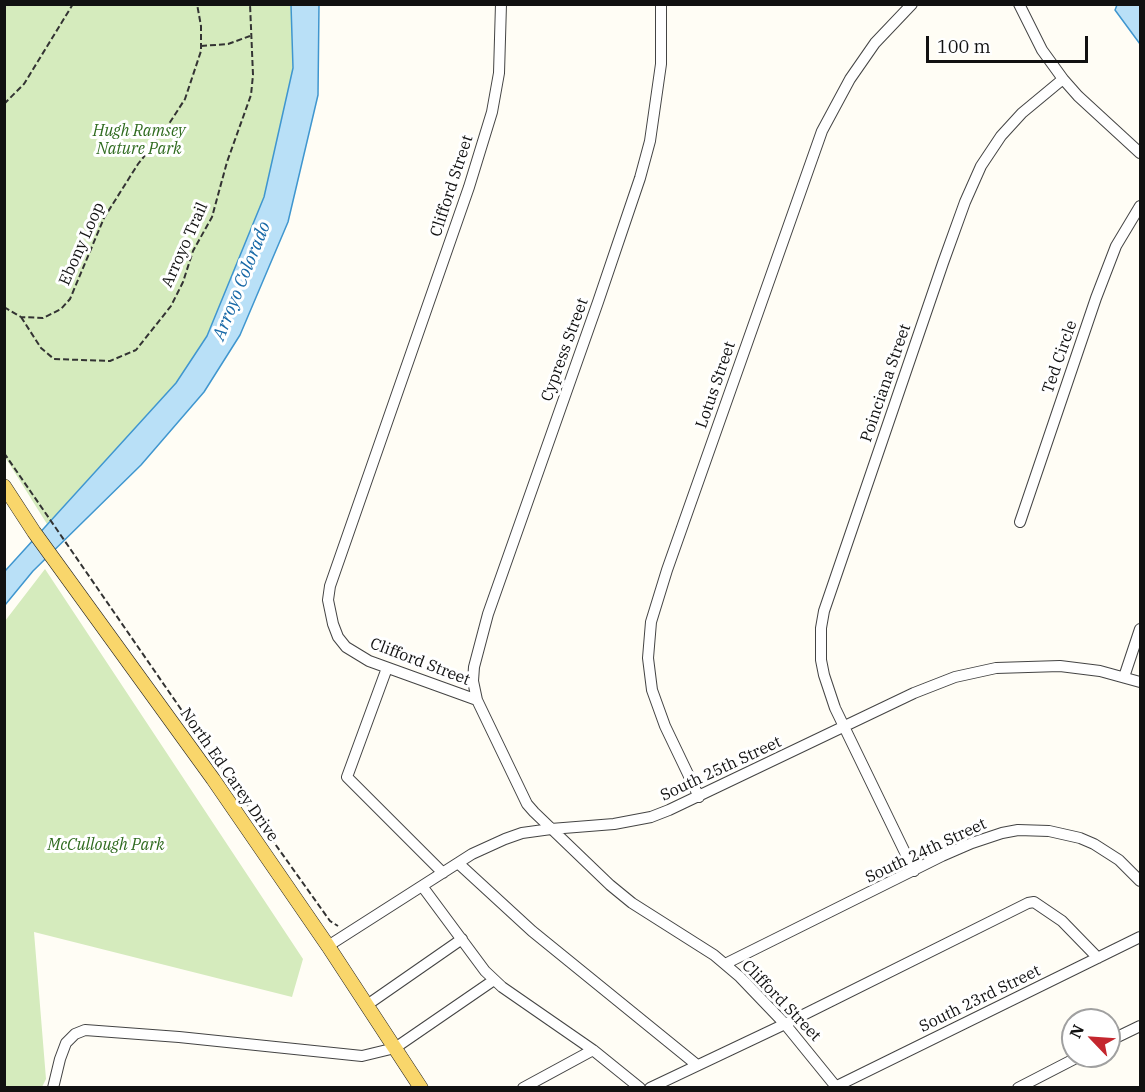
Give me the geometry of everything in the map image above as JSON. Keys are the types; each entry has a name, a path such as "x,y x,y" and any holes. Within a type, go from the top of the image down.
{"main road":[{"name":"North Ed Carey Drive","path":"4,486 34,532 218,774 421,1088"}],"street":[{"name":"Clifford Street","path":"501,4 499,73 492,112 469,187 330,586 328,600 330,612 338,637 357,654 387,668 477,700 527,804 610,885 633,903 714,955 740,977 785,1024 836,1087"},
{"name":"Cypress Street","path":"477,700 473,681 474,667 488,614 598,302 640,178 650,141 661,64 661,4"},
{"name":"Lotus Street","path":"699,797 665,726 652,690 648,658 651,622 667,570 822,131 850,79 875,44 912,4"},
{"path":"1018,4 1042,50 1063,79 1078,96 1140,153"},
{"name":"Poinciana Street","path":"914,871 835,708 821,660 821,628 824,611 943,263 977,175 1001,136 1022,114 1063,79"},
{"name":"Ted Circle","path":"1020,522 1096,297 1116,246 1140,206"},
{"path":"1124,677 1140,629"},
{"name":"South 25th Street","path":"328,946 458,863 505,839 522,833 633,821 669,810 934,684 975,672 1018,666 1060,666 1100,671 1140,682"},
{"path":"387,668 347,777 443,873"},
{"name":"South 24th Street","path":"725,964 942,856 987,837 1018,830 1042,830 1065,834 1094,844 1119,860 1140,881"},
{"path":"458,863 532,931 697,1065"},
{"path":"422,886 494,980 593,1050 640,1088"},
{"path":"650,1088 785,1024 1028,903 1034,902 1062,921 1098,958"},
{"name":"South 23rd Street","path":"836,1087 1140,937"},
{"path":"367,1005 462,939"},
{"path":"53,1088 66,1043 75,1034 85,1030 179,1037 362,1056 395,1048 494,980"},
{"path":"1121,1035 1140,1026"},
{"path":"523,1088 593,1050"},
{"path":"1018,1088 1061,1066"}],"path":[{"path":"4,104 24,84 73,4"},
{"name":"Ebony Loop","path":"21,317 43,318 61,309 70,299 104,218 138,164 165,130 185,99 197,66 201,46 201,26 197,4"},
{"name":"Arroyo Trail","path":"21,317 41,348 54,359 110,361 136,350 177,295 193,251 212,217 227,162 251,95 253,75 250,4"},
{"path":"201,46 228,44 250,36"},
{"path":"4,307 21,317"},
{"path":"4,453 218,774 330,921 348,933"}],"green space":[{"name":"Hugh Ramsey Nature Park","path":"5,5 291,5 293,68 264,197 207,336 176,383 47,524 5,457"},
{"name":"McCullough Park","path":"45,569 303,959 292,997 34,932 46,1079 42,1087 5,1087 5,621"}],"water":[{"name":"Arroyo Colorado","path":"291,5 319,5 318,95 288,222 240,335 204,392 141,465 33,571 5,605 5,571 176,383 207,336 264,197 293,68"},
{"path":"1117,5 1140,5 1140,44 1115,10"}]}
